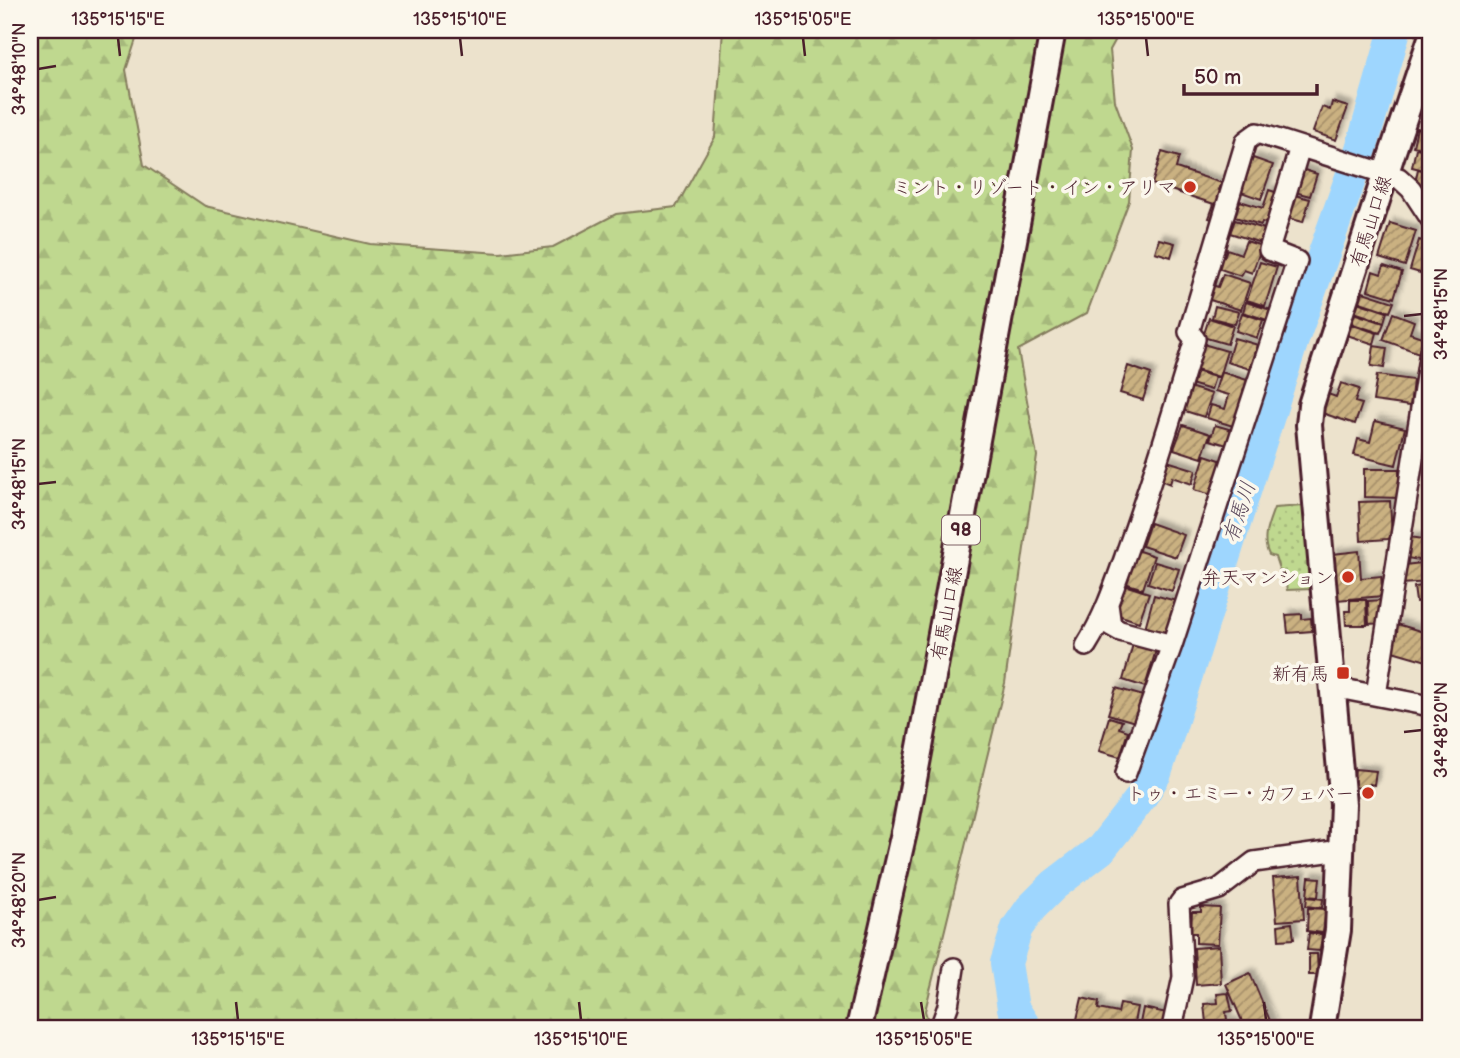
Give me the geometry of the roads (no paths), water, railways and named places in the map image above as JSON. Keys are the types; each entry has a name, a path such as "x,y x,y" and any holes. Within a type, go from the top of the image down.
{"main road":[{"name":"有馬山口線","path":"859,1028 905,828 1053,30"},
{"name":"有馬山口線","path":"1322,1028 1338,930 1343,804 1309,425 1314,397 1379,172 1430,41"}],"street":[{"path":"1086,646 1108,604 1147,494 1195,339 1189,332 1246,141 1257,133 1399,178 1430,218"},
{"path":"1126,773 1172,645 1297,261 1269,250 1300,147"},
{"path":"1376,695 1430,351"},
{"path":"1108,604 1111,626 1172,645"},
{"path":"1333,687 1430,706"},
{"path":"1172,1028 1183,977 1179,904 1182,900 1219,889 1254,862 1341,850"},
{"path":"940,1028 954,968"}],"waterway":[{"name":"有馬川","path":"1026,1028 1013,1008 1006,963 1017,928 1031,908 1054,885 1101,849 1140,799 1156,773 1292,343 1362,146 1395,30"}],"place":[{"name":"ミント・リゾート・イン・アリマ","path":"1190,187"},
{"name":"弁天マンション","path":"1348,577"},
{"name":"新有馬","path":"1343,673"},
{"name":"トゥ・エミー・カフェバー","path":"1368,793"}]}
